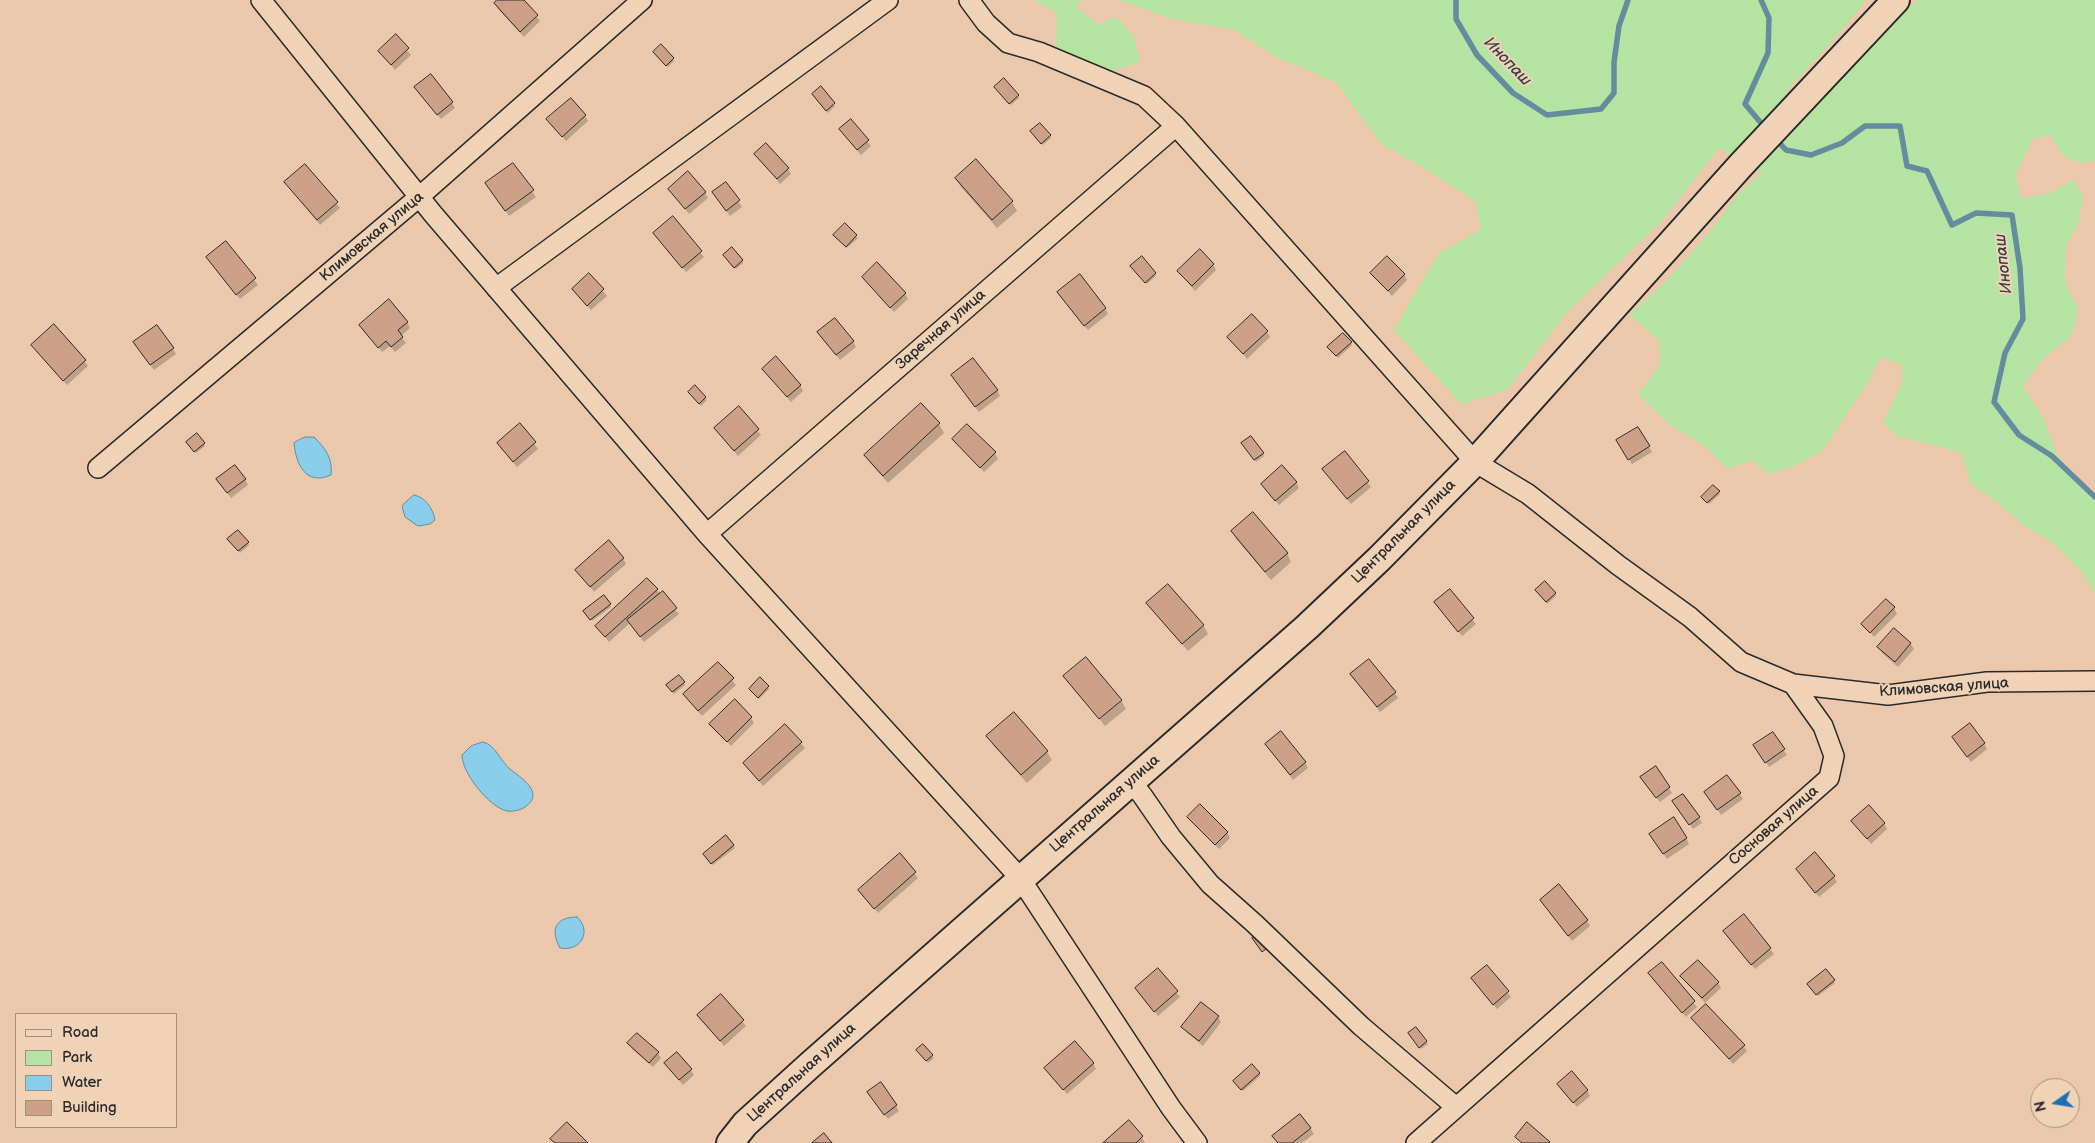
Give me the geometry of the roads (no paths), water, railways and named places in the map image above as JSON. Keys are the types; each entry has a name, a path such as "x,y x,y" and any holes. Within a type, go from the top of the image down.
{"street":[{"path":"261,0 419,197 707,534 1020,878 1171,1108 1197,1143"},
{"name":"Климовская улица","path":"98,468 419,197 642,0"},
{"path":"496,288 888,0"},
{"path":"969,0 986,22 1008,43 1039,52 1144,96 1176,126 1475,462 1528,494 1618,565 1690,617 1741,662 1793,684"},
{"name":"Центральная улица","path":"730,1143 745,1124 767,1104 1020,878 1314,620 1379,559 1475,462 1741,165 1896,0"},
{"name":"Заречная улица","path":"707,534 1176,126"},
{"name":"Климовская улица","path":"1793,684 1888,695 1987,682 2095,680"},
{"name":"Сосновая улица","path":"1416,1143 1828,778 1834,756 1823,726 1793,684"},
{"path":"1130,782 1142,795 1171,837 1210,884 1255,924 1361,1026 1456,1107"}],"water":[{"path":"305,437 314,437 325,449 331,463 331,475 315,478 309,476 300,466 294,443"},
{"path":"414,495 422,498 430,507 435,520 430,524 418,526 405,517 402,506"},
{"path":"483,742 491,746 507,766 529,786 533,796 531,802 525,807 511,811 500,808 492,803 471,780 462,755 471,746"},
{"path":"577,917 584,928 582,939 574,947 560,948 555,936 556,926 564,919"}],"waterway":[{"name":"Инопаш","path":"1456,0 1456,19 1477,55 1513,93 1547,115 1601,109 1614,93 1614,62 1619,26 1628,0"},
{"name":"Инопаш","path":"1761,0 1769,18 1768,53 1745,104 1766,129"},
{"name":"Инопаш","path":"1774,137 1786,150 1811,155 1842,143 1865,126 1900,126 1907,166 1927,171 1952,225 1976,213 2012,215 2020,268 2023,319 2005,353 1994,402 2019,435 2052,456 2095,497"}]}
